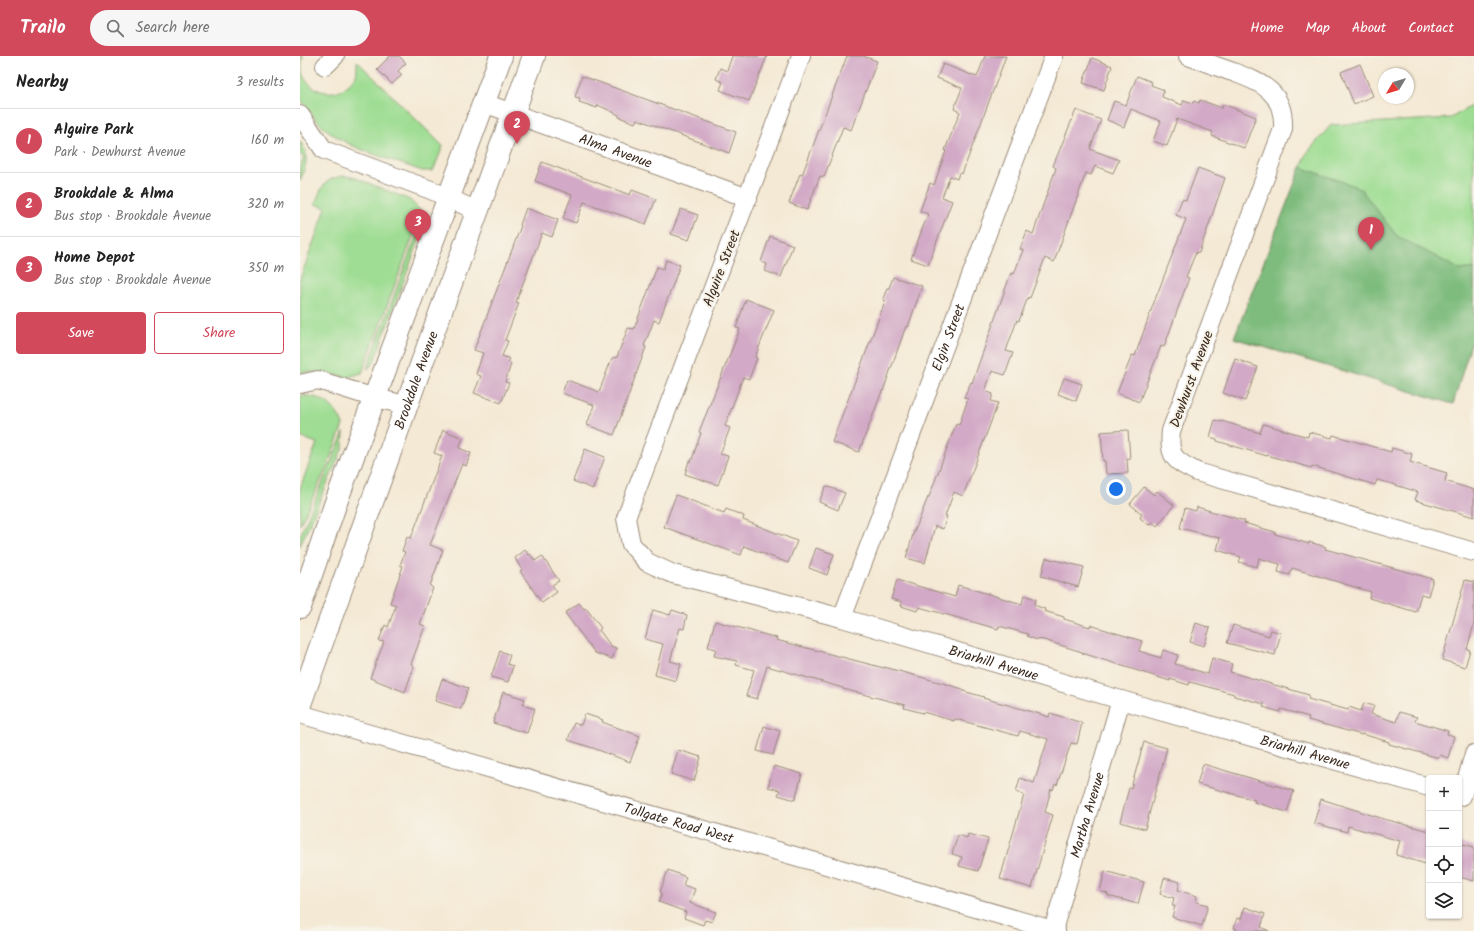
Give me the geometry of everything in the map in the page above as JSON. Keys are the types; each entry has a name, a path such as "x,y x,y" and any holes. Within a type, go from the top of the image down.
{"main road":[{"path":"300,607 335,505 501,56"},
{"name":"Brookdale Avenue","path":"300,704 406,405 534,56"},
{"path":"300,560 310,531 335,505"}],"street":[{"name":"Alguire Street","path":"641,480 801,56"},
{"name":"Elgin Street","path":"842,618 1054,56"},
{"name":"Dewhurst Avenue","path":"1188,56 1256,81 1270,90 1280,104 1284,118 1283,129 1171,431 1170,442 1172,451 1179,463 1197,472 1474,552"},
{"name":"Alma Avenue","path":"484,103 748,198"},
{"path":"300,115 324,150 449,198 478,211"},
{"path":"300,384 318,380 375,398 406,405"},
{"name":"Briarhill Avenue","path":"641,480 626,518 631,544 647,562 673,574 842,618 1121,700 1426,786"},
{"name":"Martha Avenue","path":"1055,930 1121,700"},
{"name":"Tollgate Road West","path":"300,714 1055,930"},
{"path":"1465,797 1474,754"}],"green space":[{"path":"300,56 303,56 302,72 305,79 315,88 328,92 341,90 353,80 356,76 357,61 443,146 433,171 422,171 375,155 359,149 330,133 318,122 302,101 300,96"},
{"path":"1474,104 1474,333 1453,404 1234,338 1307,153 1331,125 1451,118"},
{"path":"300,141 305,152 306,161 300,181 300,167 304,157 300,155"},
{"path":"1301,167 1360,188 1397,236 1461,270 1474,268 1474,333 1453,404 1234,338"},
{"path":"346,176 356,178 410,200 422,212 362,373 348,377 319,372 300,372 300,279 326,208 315,204 322,187 325,184 333,178"},
{"path":"423,217 425,224 373,364 367,369"},
{"path":"300,396 315,397 327,403 336,412 343,425 326,469 300,525 300,488 317,443 300,437"},
{"path":"344,432 343,447 300,546 300,535"}],"building":[{"path":"390,56 399,56 406,63 398,71 402,75 392,84 377,69"},
{"path":"732,56 767,56 749,101 720,90 723,82 716,79 720,68 727,71"},
{"path":"847,56 863,56 877,61 851,130 843,127 824,177 820,176 807,210 789,203 800,174 802,175"},
{"path":"985,56 1006,56 962,174 959,173 957,179 950,176 942,197 952,201 928,265 911,259 928,214 920,211 930,183 934,185 946,151 945,150 960,112 954,109 962,88 937,78 943,64 977,77"},
{"path":"1092,58 1112,66 1104,90 1083,83"},
{"path":"1360,64 1373,96 1354,104 1341,72"},
{"path":"582,76 736,132 729,153 637,119 635,123 619,117 619,115 598,105 597,108 579,102 580,98 575,97"},
{"path":"1137,76 1152,82 1151,85 1164,90 1162,97 1182,105 1184,100 1199,103 1200,100 1222,108 1223,104 1256,117 1244,148 1212,136 1213,132 1177,119 1167,146 1153,141 1161,121 1131,109 1124,127 1107,120 1114,101 1126,105"},
{"path":"1076,110 1101,120 1090,149 1119,160 1113,173 1095,166 1091,175 1086,173 1054,262 1045,258 1030,298 1028,297 1019,321 1017,320 1006,351 1013,353 1005,375 992,371 985,391 993,394 991,401 998,403 963,496 954,492 945,516 947,516 943,529 935,526 925,563 906,558 915,528 929,497 956,424 959,425 968,399 964,398 971,382 972,383 1011,273 1014,274 1023,250 1020,249 1027,231 1033,234 1056,168 1053,166"},
{"path":"542,162 630,195 632,190 656,199 646,224 584,202 576,223 563,218 572,195 535,181"},
{"path":"1198,168 1225,178 1199,253 1196,252 1186,277 1189,278 1164,347 1161,346 1139,402 1117,393 1132,355 1135,356 1186,219 1176,215 1182,199 1186,200"},
{"path":"526,208 558,220 552,237 542,233 516,302 519,303 505,340 508,341 502,356 510,359 508,362 511,364 505,382 509,383 501,403 474,393 481,376 476,374 483,353 474,350 521,226 520,225"},
{"path":"681,209 698,215 689,240 671,234"},
{"path":"770,236 793,245 781,277 765,271 767,264 761,262"},
{"path":"666,260 680,265 659,322 654,320 644,346 646,347 614,435 587,425 594,405 562,393 567,380 599,392 612,358 617,357 628,328 634,329 657,267 663,269"},
{"path":"893,277 922,286 908,327 906,326 859,452 832,442 885,302 883,299 887,288 889,288"},
{"path":"746,299 774,310 755,357 757,358 749,379 743,377 725,426 730,428 720,454 728,456 718,485 685,474 689,461 691,462 701,433 699,432 740,329 736,328"},
{"path":"1235,359 1258,367 1245,401 1223,393"},
{"path":"1064,378 1082,384 1076,401 1058,394"},
{"path":"1215,420 1260,433 1263,424 1308,437 1309,432 1332,438 1333,435 1391,452 1392,448 1412,454 1410,462 1447,473 1445,481 1474,490 1474,517 1415,500 1418,492 1389,483 1377,480 1375,485 1312,466 1311,468 1217,441 1217,439 1210,437"},
{"path":"443,430 463,438 459,448 471,453 466,466 462,464 430,545 443,550 430,586 433,588 420,624 425,626 411,664 414,666 405,692 370,678 384,642 379,641 385,625 388,627 396,605 390,603 403,566 400,565 405,552 402,551 407,537 411,538 442,456 434,453"},
{"path":"1128,430 1130,459 1127,459 1128,473 1106,474 1105,461 1103,461 1101,432"},
{"path":"585,449 605,457 593,489 573,481"},
{"path":"826,486 845,493 838,510 819,502"},
{"path":"1144,487 1154,495 1157,491 1174,505 1157,526 1152,522 1149,525 1140,518 1142,514 1130,504"},
{"path":"676,495 724,513 726,509 744,516 743,520 797,541 788,563 744,546 741,555 664,527"},
{"path":"1197,507 1245,521 1244,523 1275,532 1275,534 1309,544 1309,542 1326,547 1325,549 1433,579 1428,596 1421,594 1416,612 1369,598 1371,592 1292,568 1290,575 1278,572 1280,564 1259,558 1257,567 1239,562 1241,557 1217,550 1220,538 1180,528 1185,508 1196,511"},
{"path":"816,548 834,554 827,575 809,568"},
{"path":"525,550 535,561 542,556 559,581 552,585 557,592 542,603 520,571 522,570 515,558"},
{"path":"1046,558 1084,567 1078,587 1041,576"},
{"path":"897,580 955,597 958,585 1022,604 1024,595 1036,599 1034,605 1045,609 1044,611 1064,617 1064,619 1090,627 1090,625 1142,641 1139,651 1161,658 1163,650 1178,655 1175,664 1208,674 1212,658 1232,664 1230,672 1309,695 1308,699 1348,710 1349,707 1361,711 1364,703 1374,706 1371,714 1396,722 1399,712 1417,717 1415,721 1448,731 1447,734 1454,736 1448,758 1440,755 1439,758 1389,744 1389,742 1362,734 1308,720 1309,717 1281,709 1280,712 1263,707 1264,704 1234,696 1234,694 1190,682 1189,685 1170,679 1170,681 1044,640 1034,639 1027,636 1028,634 999,626 998,629 919,607 917,611 901,606 902,602 891,599"},
{"path":"1465,580 1474,582 1474,624 1467,649 1470,650 1465,667 1442,660"},
{"path":"579,603 584,609 586,608 601,628 599,630 611,646 616,648 612,659 595,653 565,613"},
{"path":"653,610 670,615 672,610 687,615 684,629 680,628 670,661 681,664 676,681 655,675 663,644 645,639"},
{"path":"715,621 777,638 776,640 946,684 984,697 983,698 1049,717 1050,713 1082,723 1077,744 1071,743 1057,785 1055,784 1053,790 1051,789 1045,812 1053,815 1032,888 1000,879 1024,795 1016,792 1020,778 1034,783 1048,739 1020,731 1018,736 955,719 954,721 923,713 904,708 905,705 843,689 767,666 757,699 746,696 754,670 736,665 737,661 714,656 716,649 708,647"},
{"path":"1196,623 1210,628 1204,646 1190,642"},
{"path":"1233,625 1269,636 1271,630 1281,633 1275,655 1227,643"},
{"path":"500,651 510,655 507,664 513,666 508,682 491,677"},
{"path":"442,679 468,688 461,709 435,701"},
{"path":"503,692 525,699 523,705 535,709 527,733 493,723"},
{"path":"585,714 640,736 630,762 568,740 574,723 581,725"},
{"path":"764,726 780,731 773,755 757,751"},
{"path":"1144,742 1167,748 1145,829 1120,822"},
{"path":"678,750 701,757 694,781 671,774"},
{"path":"1203,764 1294,791 1287,812 1254,802 1255,800 1197,784"},
{"path":"774,766 802,774 795,800 778,795 780,790 768,787"},
{"path":"1321,799 1384,819 1426,830 1426,864 1396,855 1400,841 1348,826 1347,832 1314,823"},
{"path":"968,834 988,839 978,871 959,866 962,857 952,854 958,835 967,838"},
{"path":"1462,844 1474,847 1474,881 1462,878"},
{"path":"668,870 686,877 683,885 695,889 690,903 716,912 712,922 705,920 703,925 684,918 686,912 659,902 662,893 660,892"},
{"path":"1105,871 1144,882 1138,904 1108,896 1108,894 1100,891"},
{"path":"1164,878 1180,882 1178,890 1197,896 1196,902 1208,905 1202,926 1172,917 1175,906 1172,906 1174,898 1160,894"},
{"path":"1245,907 1265,914 1261,927 1269,931 1236,931 1237,929 1234,928 1237,918 1241,919"}],"place":[{"name":"Brookdale & Alma","path":"517,144"},
{"name":"Home Depot","path":"418,242"},
{"name":"Alguire Park","path":"1371,250"}]}
